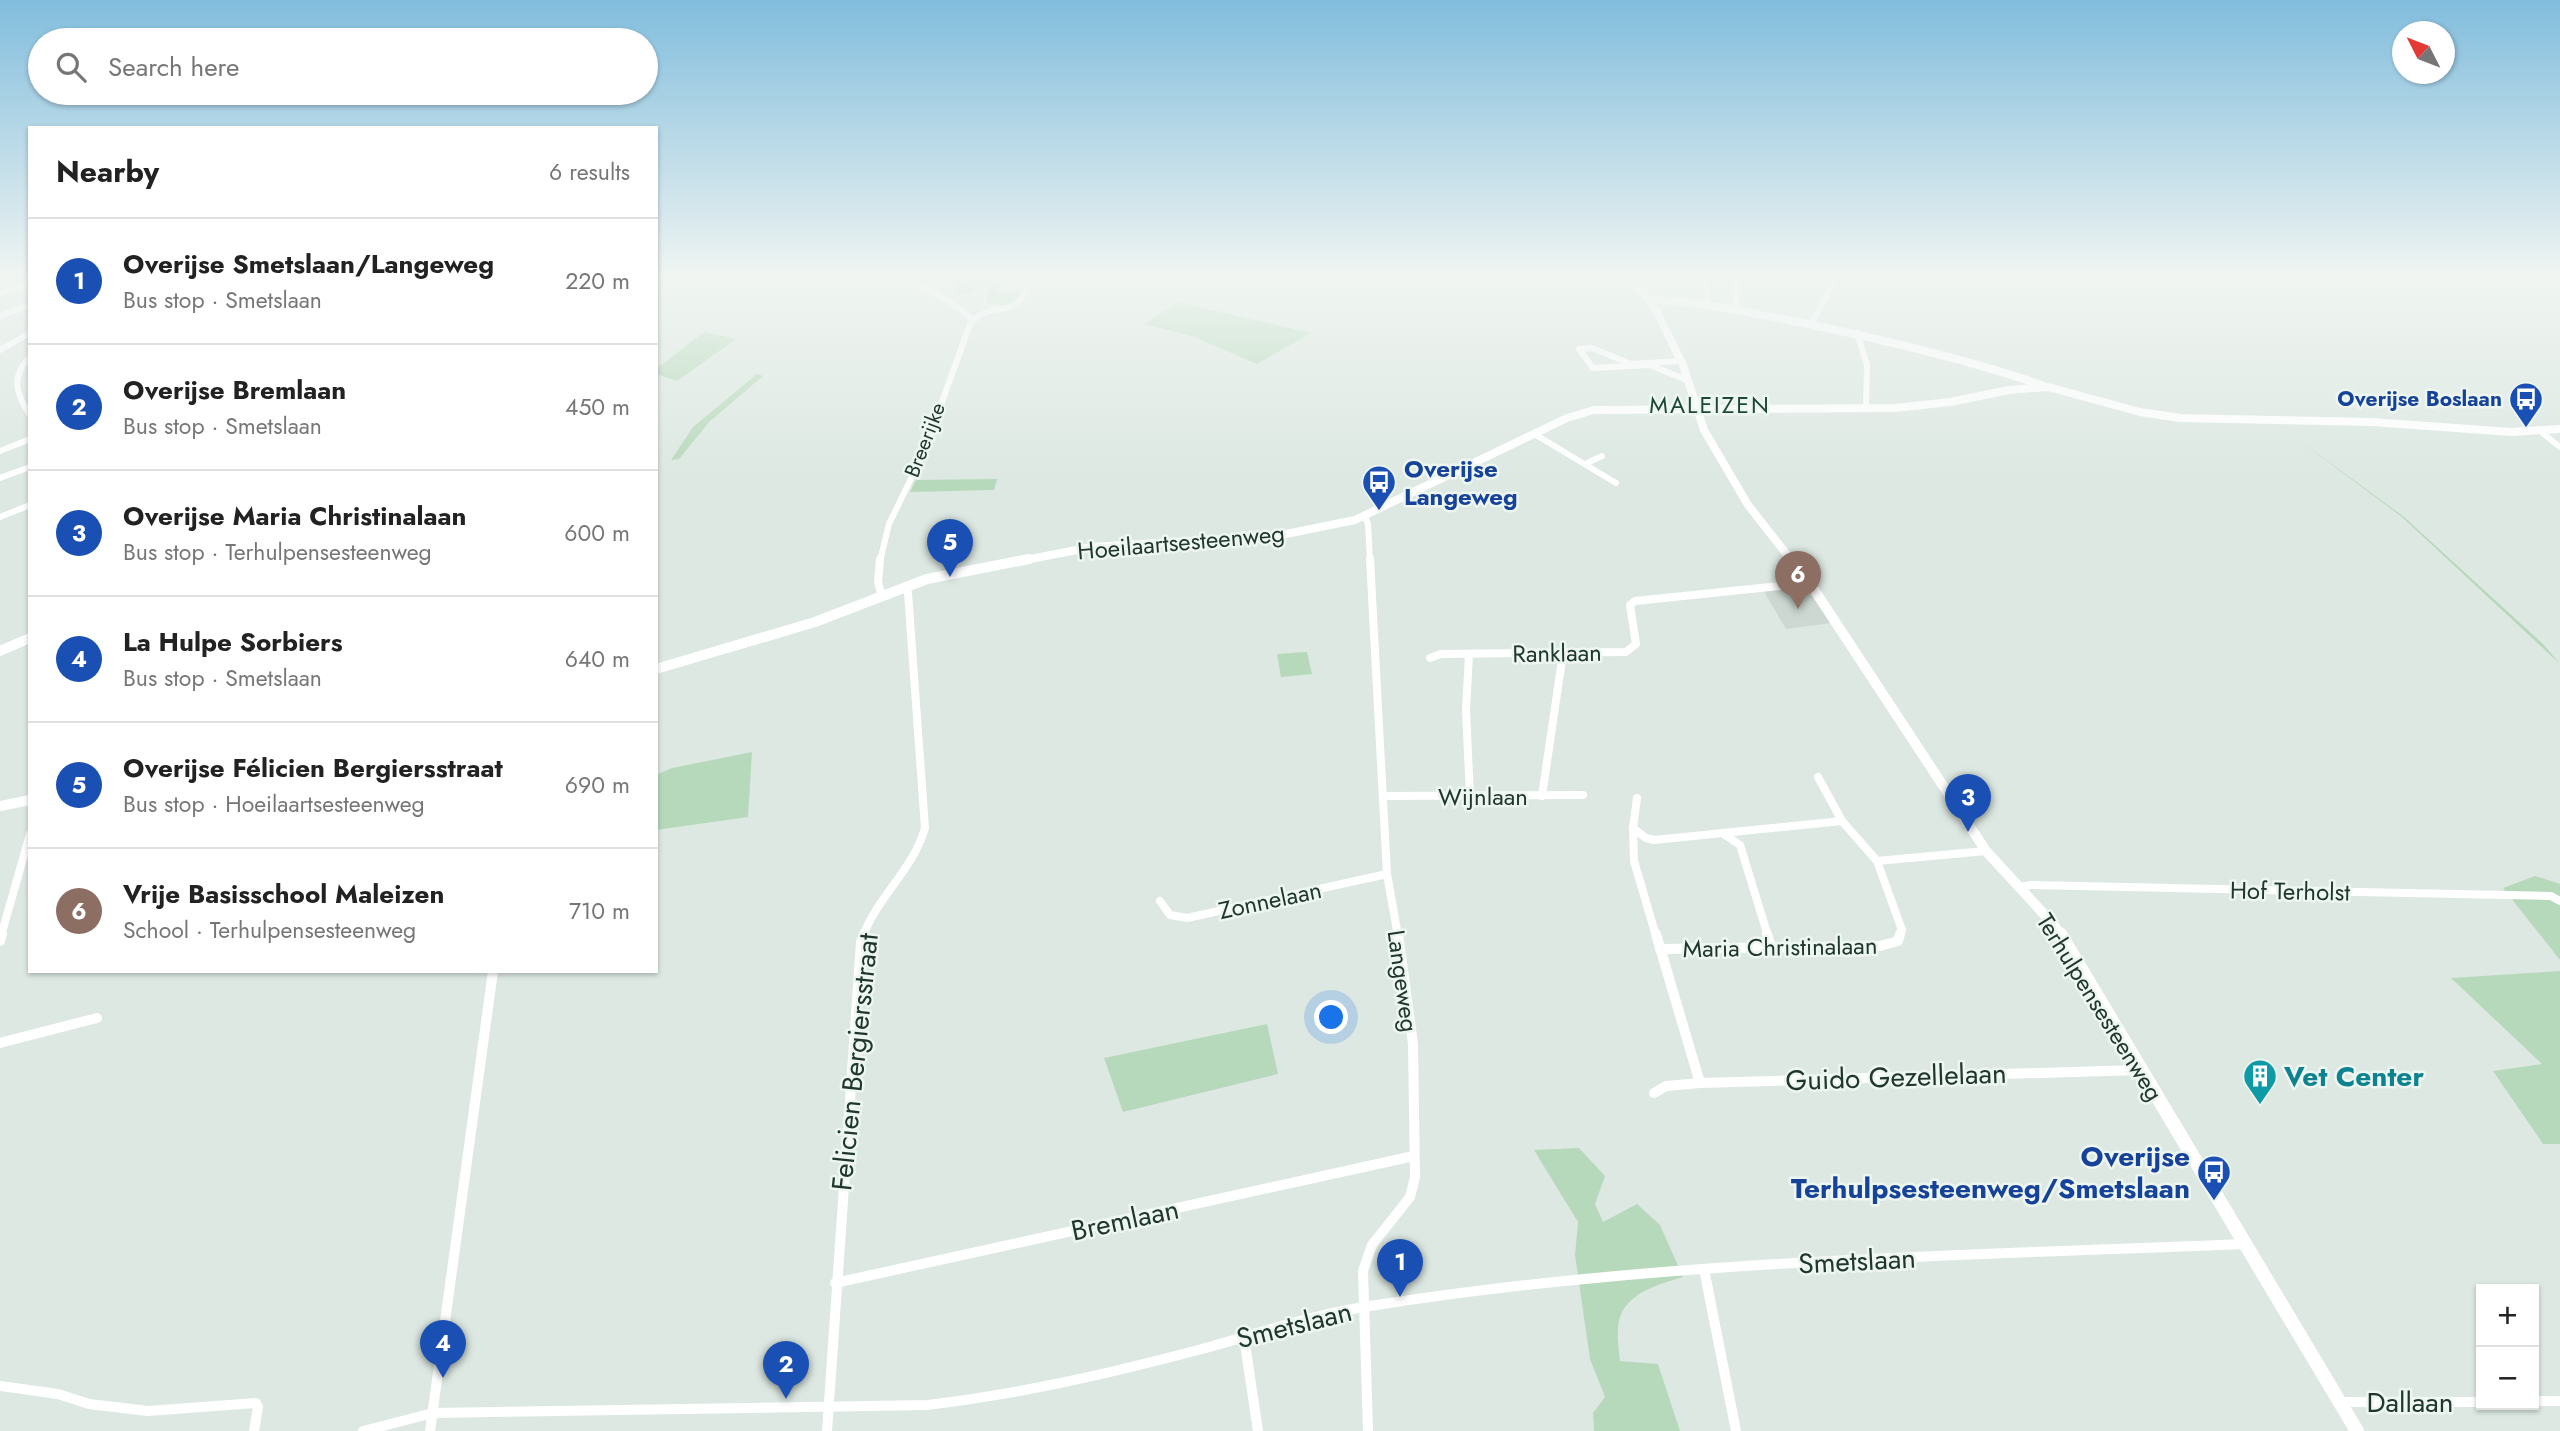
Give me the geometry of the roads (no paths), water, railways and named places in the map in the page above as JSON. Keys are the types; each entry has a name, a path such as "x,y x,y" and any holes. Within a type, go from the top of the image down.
{"street":[{"name":"Breerijke","path":"882,597 877,583 888,524 928,443 963,343"},
{"name":"Terhulpensesteenweg","path":"1672,343 1689,381 1709,439 1748,505 1810,583 1986,851 2053,926 2357,1431"},
{"path":"1860,343 1867,365 1866,408"},
{"path":"1900,343 1958,356 2048,387 2140,412 2180,418 2372,422 2511,432 2560,429"},
{"path":"1681,361 1631,364 1592,348 1579,349 1593,368 1650,365 1689,381"},
{"path":"28,359 15,376 18,394 28,412"},
{"name":"Hoeilaartsesteenweg","path":"658,668 815,622 927,579 1092,547 1276,536 1320,529 1365,517 1567,418 1594,410 1866,408 1951,402 2009,390 2048,387"},
{"path":"2540,431 2560,447"},
{"path":"1536,435 1616,483"},
{"path":"0,451 28,440"},
{"path":"1585,464 1602,456"},
{"path":"0,478 28,468"},
{"path":"0,517 28,506"},
{"name":"Langeweg","path":"1365,517 1368,524 1376,647 1387,874 1413,1044 1415,1177 1410,1196 1372,1245 1365,1259 1363,1308 1368,1431"},
{"name":"Ranklaan","path":"1430,659 1441,654 1631,650 1636,644 1630,605 1635,601 1810,583"},
{"name":"Felicien Bergiersstraat","path":"827,1431 835,1283 861,943 869,921 914,860 925,828 908,593 905,586"},
{"path":"0,651 28,639"},
{"path":"1542,796 1563,653"},
{"path":"1469,654 1466,710 1470,797"},
{"path":"1818,777 1842,821 1874,856 1986,851"},
{"name":"Wijnlaan","path":"1383,796 1583,795"},
{"path":"1637,798 1633,852 1700,1083"},
{"path":"0,806 28,800"},
{"path":"1633,852 1645,842 1654,840 1842,821"},
{"path":"1633,828 1646,838 1654,840"},
{"path":"1748,831 1742,837 1740,845 1771,947"},
{"path":"1722,834 1740,845"},
{"path":"0,941 28,841"},
{"name":"Maria Christinalaan","path":"1660,949 1880,946 1898,941 1902,930 1874,856"},
{"name":"Zonnelaan","path":"1160,901 1170,915 1187,918 1387,874"},
{"name":"Hof Terholst","path":"2020,887 2031,885 2538,896 2560,901"},
{"path":"430,1431 493,973"},
{"path":"0,1043 97,1018"},
{"name":"Guido Gezellelaan","path":"1654,1093 1666,1086 1700,1083 2139,1070"},
{"name":"Bremlaan","path":"835,1283 1414,1156"},
{"name":"Smetslaan","path":"363,1431 433,1413 928,1405 988,1399 1114,1372 1363,1308 1704,1269 2245,1244"},
{"path":"1704,1269 1736,1431"},
{"path":"1244,1337 1258,1431"},
{"path":"0,1386 58,1394 89,1404 148,1410 256,1403 258,1407 254,1431"},
{"path":"2539,1401 2560,1401"},
{"name":"Dallaan","path":"2339,1402 2476,1402"}],"place":[{"name":"Overijse Boslaan","path":"2526,429"},
{"name":"Overijse Langeweg","path":"1379,512"},
{"name":"Overijse Félicien Bergiersstraat","path":"950,577"},
{"name":"Vrije Basisschool Maleizen","path":"1798,609"},
{"name":"Overijse Maria Christinalaan","path":"1968,832"},
{"name":"Vet Center","path":"2260,1106"},
{"name":"Overijse Terhulpsesteenweg/Smetslaan","path":"2214,1202"},
{"name":"Overijse Smetslaan/Langeweg","path":"1400,1297"},
{"name":"La Hulpe Sorbiers","path":"443,1378"},
{"name":"Overijse Bremlaan","path":"786,1399"}],"district":[{"name":"MALEIZEN","path":"1710,405"}]}
